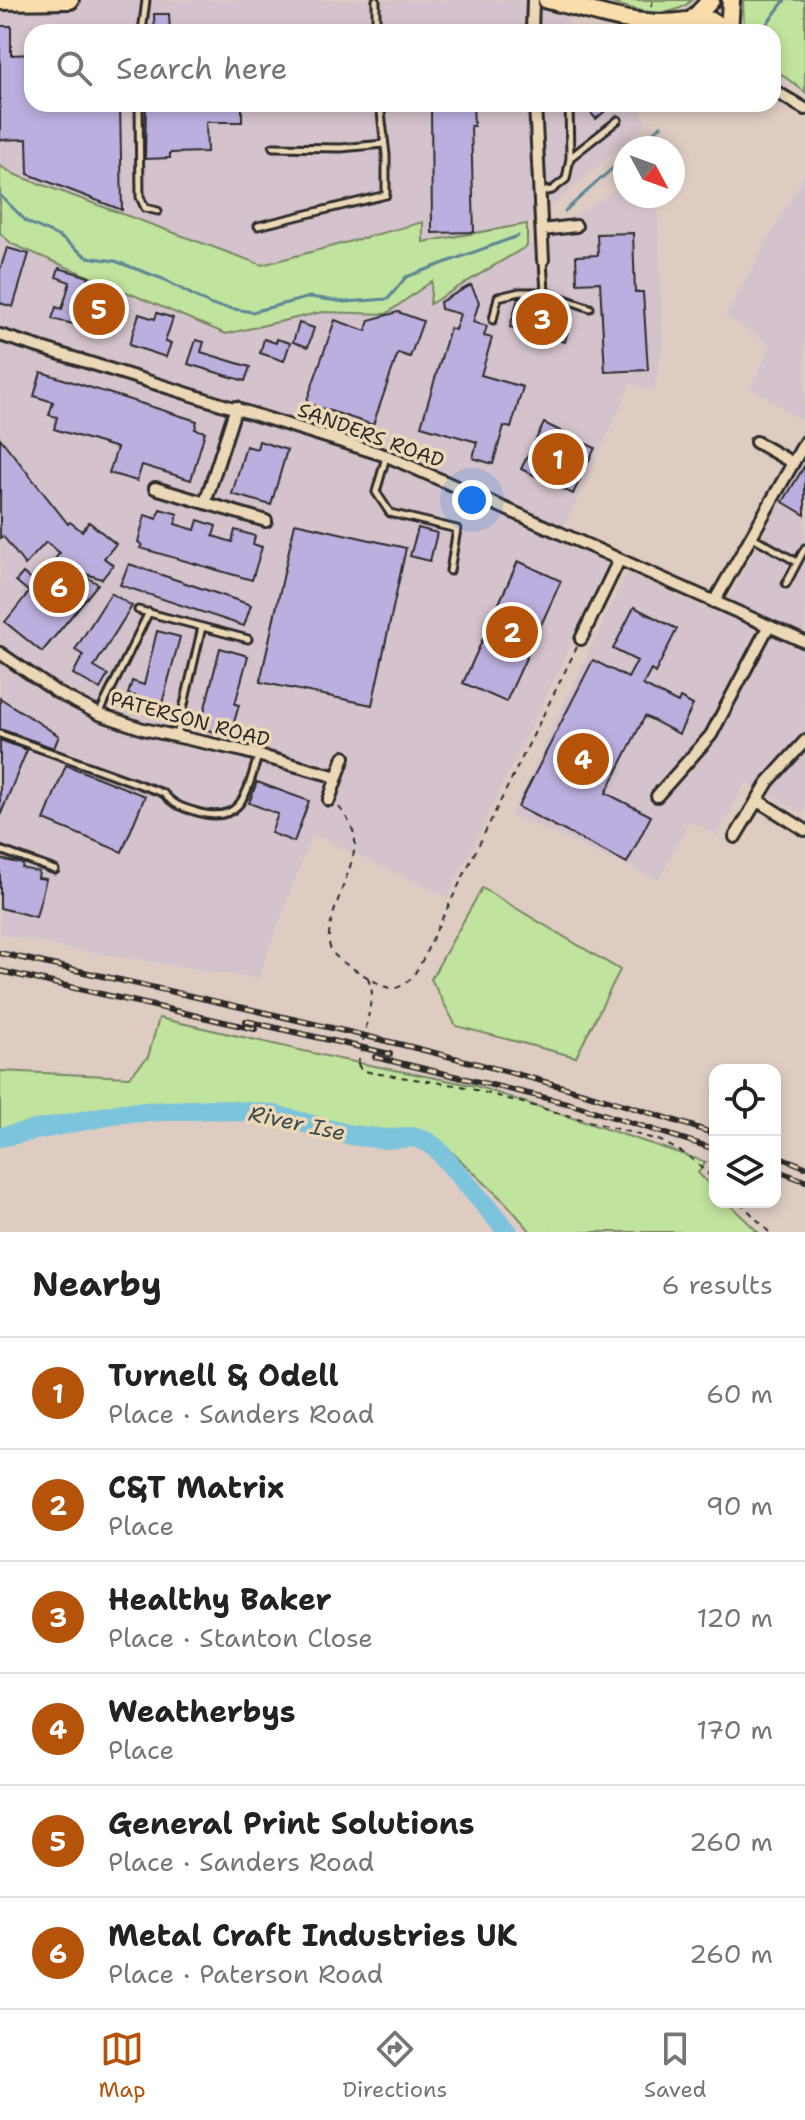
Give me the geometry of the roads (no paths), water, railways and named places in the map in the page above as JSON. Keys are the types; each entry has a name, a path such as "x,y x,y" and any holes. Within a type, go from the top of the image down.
{"main road":[{"path":"0,1 70,0"},
{"path":"547,0 613,19 645,24 714,21 718,24"},
{"path":"685,24 711,0"},
{"path":"729,24 731,0"},
{"path":"613,19 620,24"}],"street":[{"path":"532,24 533,0"},
{"path":"781,95 805,109"},
{"path":"535,112 543,260"},
{"path":"542,230 576,226"},
{"name":"SANDERS ROAD","path":"0,335 387,456 805,642"},
{"path":"205,503 236,407"},
{"path":"756,442 793,463"},
{"path":"714,602 805,442"},
{"path":"155,488 266,521"},
{"path":"581,639 619,560"},
{"path":"657,796 711,735 768,627"},
{"name":"PATERSON ROAD","path":"0,653 58,693 99,714 143,729 259,755 337,777"},
{"path":"735,837 768,782 805,741"},
{"path":"329,800 344,757"},
{"path":"757,800 805,830"}],"lane":[{"path":"143,24 146,0"},
{"path":"376,0 376,24"},
{"path":"139,112 140,197 145,208 158,211"},
{"path":"258,226 386,195 381,112"},
{"path":"540,192 552,190 566,179 570,158 569,112"},
{"path":"570,158 618,120"},
{"path":"273,147 341,148 384,144"},
{"path":"543,260 545,292"},
{"path":"493,320 498,297 520,292 545,292 590,308"},
{"path":"387,456 376,492 390,513 457,529 450,571"},
{"path":"750,536 797,562"},
{"path":"786,584 805,548"},
{"path":"138,610 248,639"},
{"path":"99,714 149,612"},
{"path":"177,736 202,627"},
{"path":"0,734 163,793 173,805 210,817 227,814 243,799 259,755"},
{"path":"0,850 55,870"}],"waterway":[{"path":"767,24 785,0"},
{"path":"649,136 661,126"},
{"path":"565,211 613,168"},
{"path":"0,195 27,222 60,237 87,257 115,261 163,279 211,305 252,312 310,297 345,302 388,299 406,277 518,236"},
{"name":"River Ise","path":"0,1137 122,1113 214,1109 270,1114 351,1135 385,1139 413,1137 437,1149 508,1232"}],"railway":[{"path":"0,953 449,1057 539,1080 709,1132"},
{"path":"0,971 255,1029"},
{"path":"246,1021 390,1054"},
{"path":"375,1057 571,1104 709,1147"},
{"path":"781,1157 805,1167"},
{"path":"781,1172 805,1181"}],"place":[{"name":"General Print Solutions","path":"99,309"},
{"name":"Healthy Baker","path":"542,319"},
{"name":"Turnell & Odell","path":"558,459"},
{"name":"Metal Craft Industries UK","path":"59,587"},
{"name":"C&T Matrix","path":"512,632"},
{"name":"Weatherbys","path":"583,759"}]}
